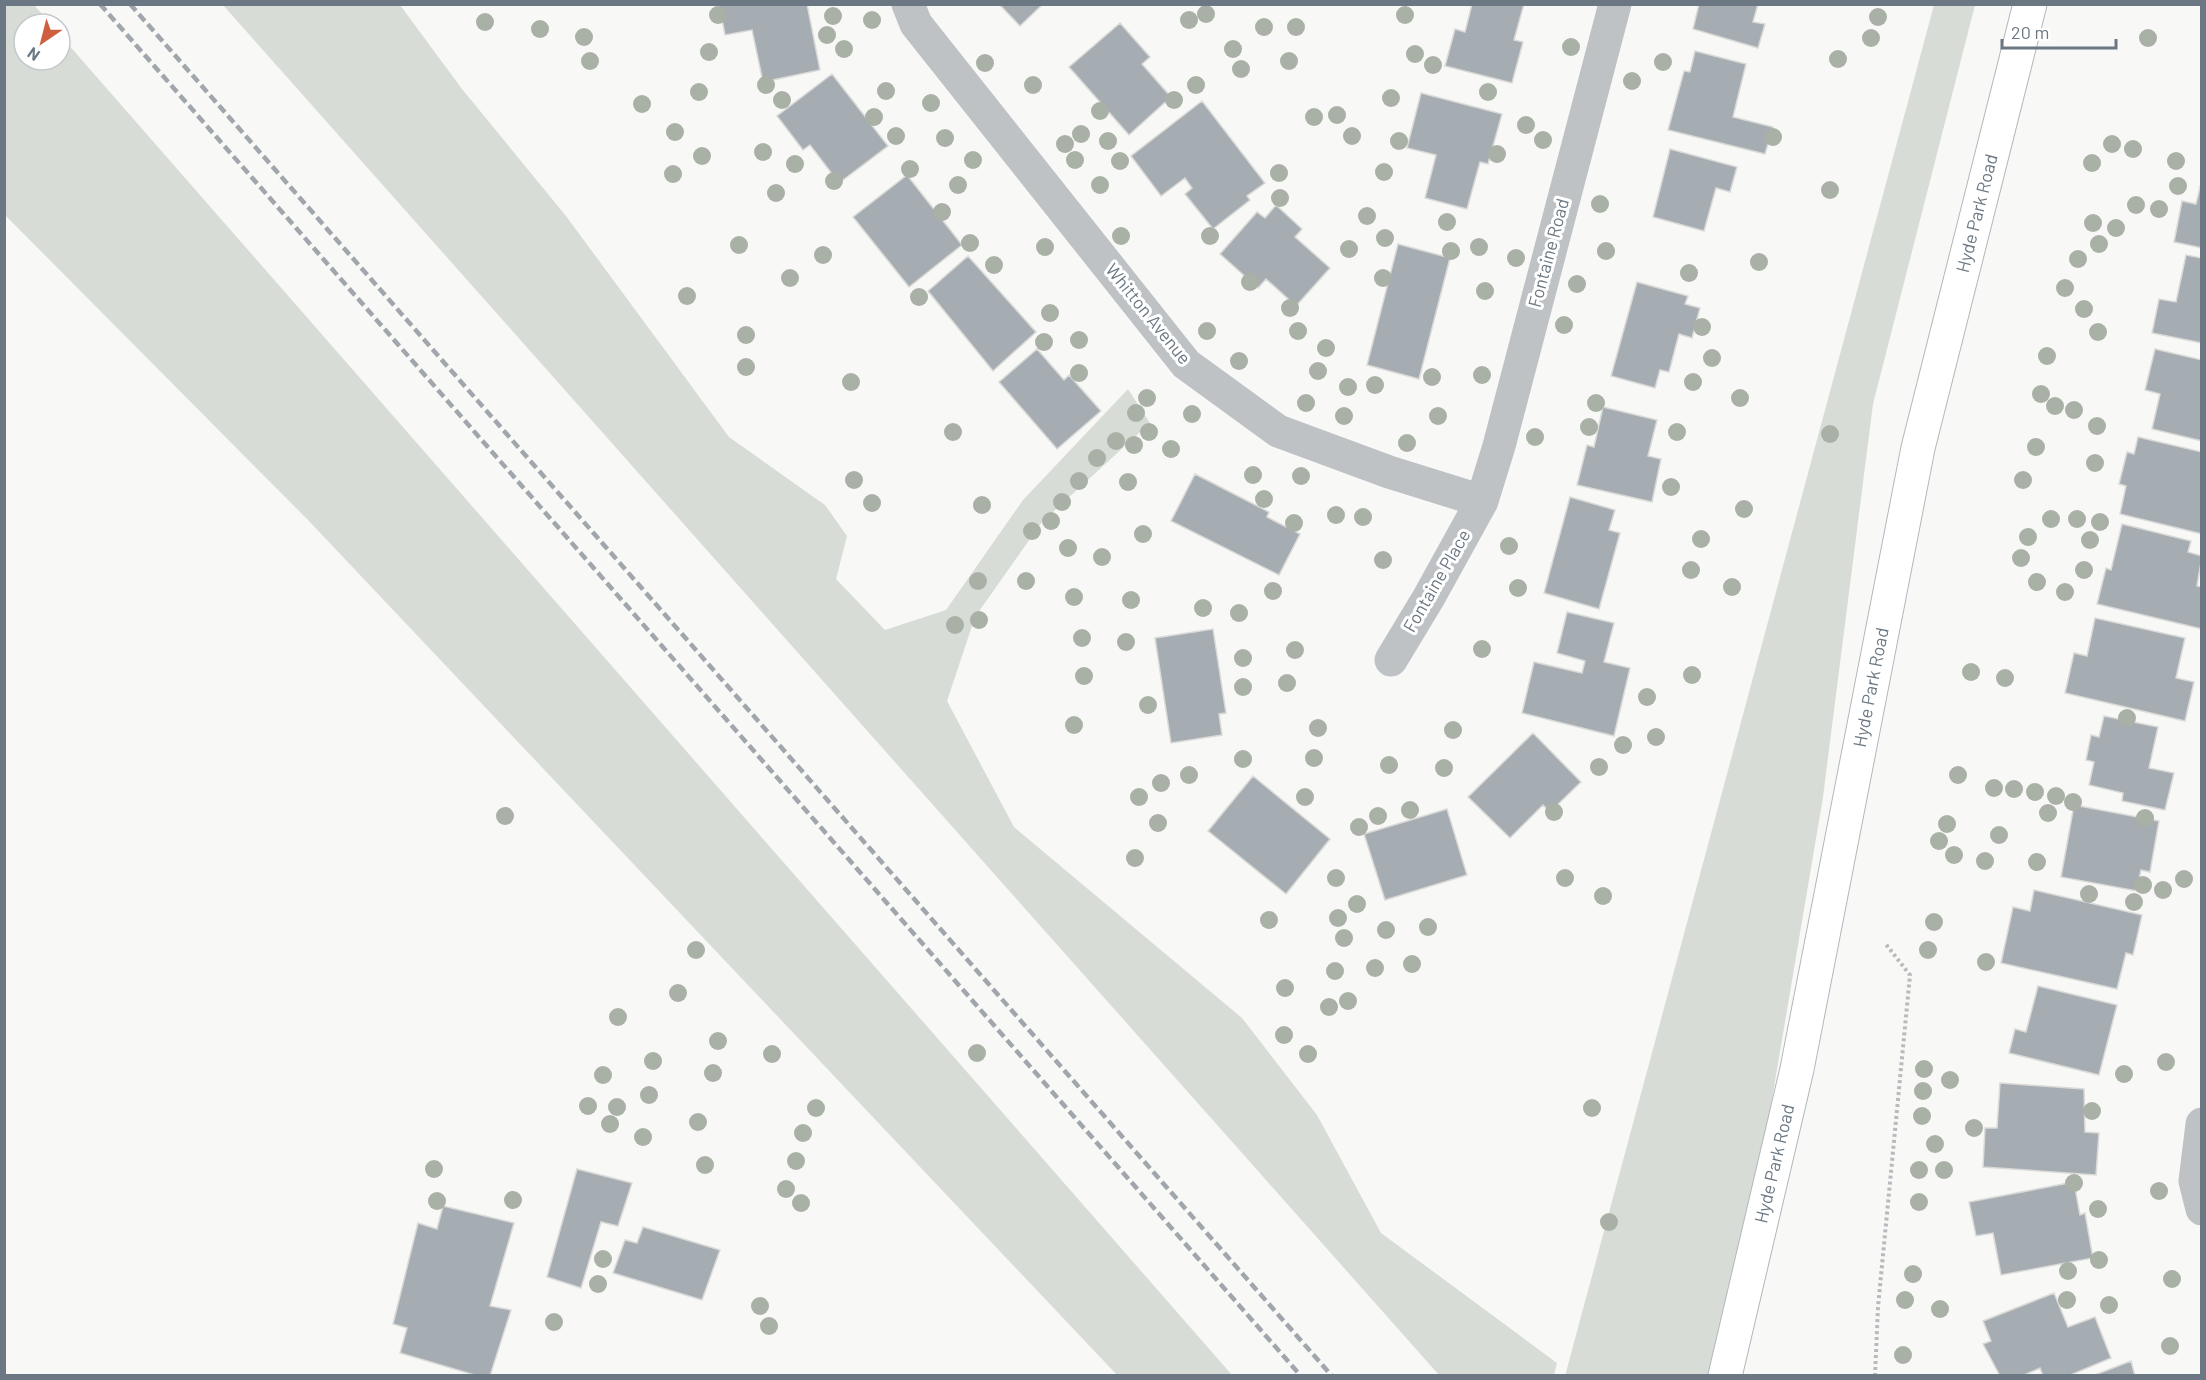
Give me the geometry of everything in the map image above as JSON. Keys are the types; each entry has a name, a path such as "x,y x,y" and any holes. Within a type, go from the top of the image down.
{"main road":[{"name":"Hyde Park Road","path":"1725,1376 1797,1069 1918,448 2030,4"}],"street":[{"name":"Whitton Avenue","path":"908,4 916,24 1186,364 1278,431 1389,472 1482,501"},
{"name":"Fontaine Road","path":"1482,501 1502,435 1615,4"},
{"name":"Fontaine Place","path":"1391,660 1482,501"},
{"path":"2202,1124 2195,1181 2202,1209"}],"path":[{"path":"1875,1376 1878,1306 1910,975 1885,944"}],"shaded area":[{"path":"4,5 34,5 40,12 12,12 12,72 72,72 72,49 1232,1375 1117,1375 307,519 5,215"},
{"path":"223,5 400,5 462,89 566,216 729,437 825,505 847,536 836,579 885,630 946,610 1023,500 1128,389 1150,423 1042,522 975,617 947,701 1014,827 1242,1018 1317,1115 1381,1233 1557,1363 1554,1375 1439,1375"},
{"path":"1934,5 1975,5 1873,404 1823,797 1759,1176 1710,1375 1565,1376"}],"building":[{"path":"719,4 807,4 820,70 763,82 752,30 725,35"},
{"path":"999,4 1043,4 1020,26"},
{"path":"1472,4 1524,4 1514,40 1523,42 1512,83 1445,66 1455,29 1465,32"},
{"path":"1699,4 1758,4 1753,22 1765,24 1758,48 1693,29"},
{"path":"1120,23 1150,57 1142,64 1171,97 1129,135 1069,67"},
{"path":"1695,51 1746,64 1733,117 1773,127 1765,154 1668,130 1684,71 1690,72"},
{"path":"832,74 888,146 839,183 810,145 803,150 777,116"},
{"path":"1421,93 1502,114 1488,164 1480,162 1467,209 1425,198 1436,155 1407,148"},
{"path":"1202,101 1265,183 1247,196 1250,200 1213,229 1185,194 1192,188 1185,178 1161,196 1131,156"},
{"path":"1670,149 1737,167 1730,192 1716,188 1704,231 1653,217"},
{"path":"907,175 962,245 909,287 853,217"},
{"path":"2202,179 2202,248 2174,242 2182,201 2196,204"},
{"path":"1276,205 1302,229 1295,237 1330,268 1296,306 1266,279 1258,288 1220,254 1257,212 1265,218"},
{"path":"1398,244 1450,258 1419,379 1367,365"},
{"path":"2186,255 2202,258 2202,343 2152,333 2159,299 2176,302"},
{"path":"968,256 1036,332 993,371 928,291"},
{"path":"1637,282 1688,296 1685,304 1700,308 1692,338 1679,334 1669,372 1660,370 1655,388 1611,376"},
{"path":"1037,349 1064,380 1069,375 1101,411 1057,449 999,382"},
{"path":"2155,349 2202,360 2202,441 2152,429 2160,394 2145,390"},
{"path":"1603,407 1657,420 1648,456 1661,459 1652,502 1577,485 1587,445 1594,447"},
{"path":"2138,437 2202,452 2202,534 2120,514 2126,486 2119,484 2127,452 2134,454"},
{"path":"1195,474 1269,512 1267,517 1300,534 1279,575 1171,521"},
{"path":"1570,497 1615,510 1609,530 1620,533 1599,609 1544,593"},
{"path":"2122,524 2191,541 2188,552 2202,556 2197,586 2202,587 2202,629 2097,604 2106,568 2111,570"},
{"path":"1567,612 1614,623 1604,662 1630,668 1614,736 1522,713 1534,662 1582,673 1585,661 1557,653"},
{"path":"2095,618 2185,638 2176,678 2194,682 2185,721 2065,693 2074,653 2087,656"},
{"path":"1213,629 1226,713 1219,714 1222,735 1171,743 1155,638"},
{"path":"2104,716 2158,727 2149,768 2174,773 2165,810 2122,801 2123,793 2089,785 2094,762 2086,760 2091,735 2099,737"},
{"path":"1533,733 1581,782 1550,812 1543,805 1510,838 1468,797"},
{"path":"1253,776 1330,839 1286,894 1208,831"},
{"path":"2074,805 2159,821 2150,872 2141,870 2137,891 2061,877"},
{"path":"1447,809 1467,875 1385,900 1364,834"},
{"path":"2034,890 2142,915 2133,955 2126,953 2117,989 2001,963 2013,907 2030,911"},
{"path":"2038,986 2117,1005 2099,1075 2009,1053 2015,1029 2026,1032"},
{"path":"2000,1083 2084,1089 2085,1132 2099,1133 2096,1175 1983,1167 1985,1128 1997,1128"},
{"path":"577,1169 632,1183 618,1226 601,1222 581,1288 547,1277"},
{"path":"2074,1182 2080,1215 2085,1213 2093,1258 2001,1275 1993,1233 1976,1236 1969,1202"},
{"path":"443,1206 514,1223 490,1306 511,1310 490,1376 478,1376 400,1353 407,1328 393,1324 418,1223 437,1229"},
{"path":"643,1227 720,1250 702,1300 613,1273 625,1240 637,1243"},
{"path":"2054,1293 2068,1327 2095,1317 2111,1358 2068,1376 2043,1376 2040,1368 2022,1376 2000,1376 1983,1344 1991,1341 1983,1321"},
{"path":"2131,1361 2135,1376 2092,1376"}],"railway":[{"path":"100,4 1301,1376"},
{"path":"130,4 1332,1376"}]}
